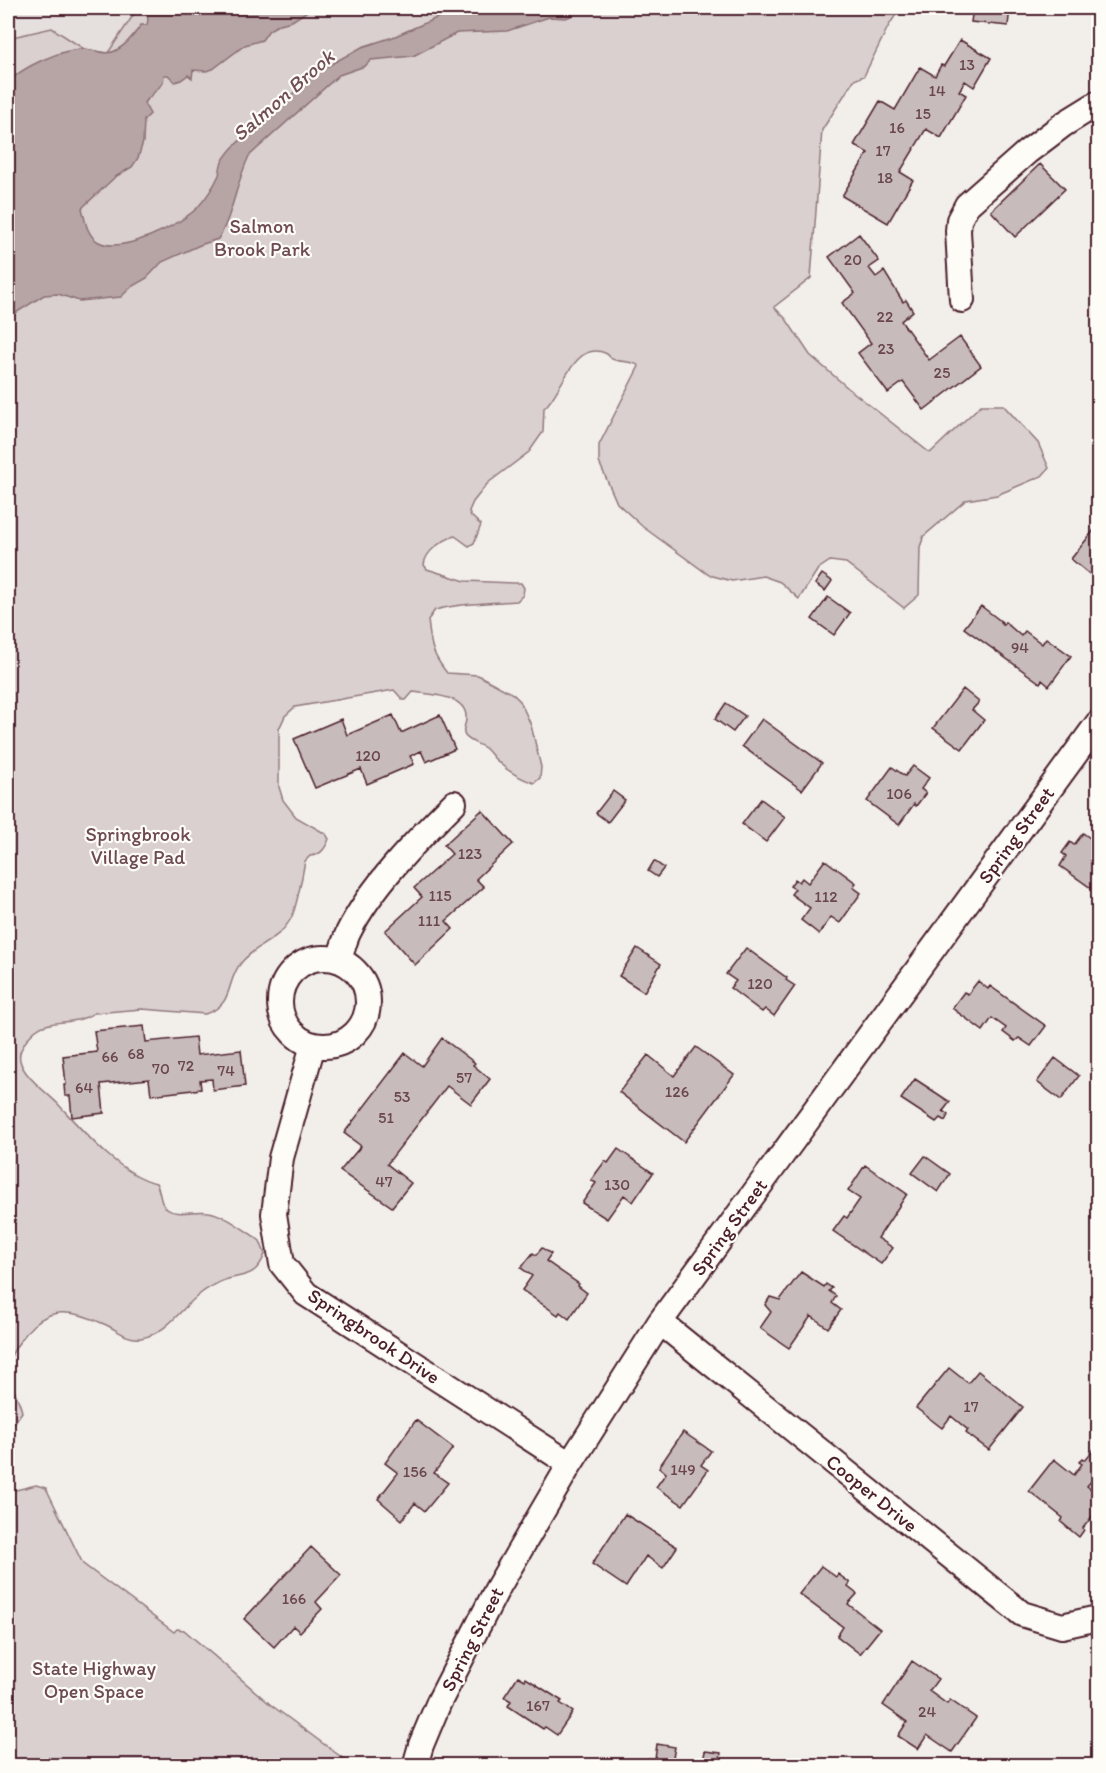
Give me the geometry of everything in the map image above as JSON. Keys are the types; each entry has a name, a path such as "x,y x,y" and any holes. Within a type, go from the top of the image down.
{"street":[{"path":"962,300 958,231 959,220 967,204 1027,152 1064,124 1098,104"},
{"name":"Spring Street","path":"415,1766 421,1745 463,1654 501,1580 570,1464 660,1322 1098,723"},
{"path":"339,960 347,935 362,909 408,850 454,804"},
{"path":"325,958 339,960 352,968 362,979 368,992 369,1007 365,1021 356,1033 344,1042 331,1047 302,1041 291,1032 283,1020 279,1005 281,991 287,977 297,966 310,960 325,958"},
{"name":"Springbrook Drive","path":"313,1045 281,1158 274,1214 282,1264 306,1294 570,1464"},
{"name":"Cooper Drive","path":"660,1322 1022,1614 1062,1626 1098,1618"}],"shaded area":[{"path":"8,8 138,8 108,53 84,49 52,28 8,38"},
{"path":"148,8 312,8 292,21 269,30 262,40 245,45 213,69 193,70 192,78 188,75 175,82 168,75 164,75 163,83 144,103 150,114 144,120 143,142 138,158 132,167 115,177 82,208 90,234 97,241 107,245 135,241 150,236 190,214 210,192 219,175 222,162 239,142 315,73 362,47 466,8 577,8 571,16 566,18 549,17 507,31 457,33 413,56 371,60 365,66 339,75 249,156 218,239 162,262 147,278 131,287 121,297 79,301 58,294 44,295 14,314 8,322 8,233 12,215 8,214 8,83 32,65 64,52 83,49 103,53 115,51 130,40 141,25 147,25 146,11"}],"green space":[{"path":"138,8 900,8 864,76 854,80 822,130 811,278 774,307 786,319 810,355 930,453 981,405 1003,405 1038,443 1049,468 1042,476 997,495 966,500 924,536 920,547 919,595 904,608 846,563 830,561 818,569 799,599 780,582 763,576 732,581 709,575 643,527 617,503 599,462 599,445 639,366 612,359 605,353 594,351 584,354 576,361 544,408 543,432 529,452 488,483 473,502 469,511 470,515 481,525 474,543 469,546 455,536 450,538 431,551 424,565 427,569 465,581 521,583 524,588 523,595 517,601 435,610 428,620 433,648 447,673 478,675 513,694 520,701 531,725 541,767 540,778 534,783 518,776 499,763 485,748 467,738 463,732 465,711 461,705 446,697 413,692 406,700 403,700 394,690 295,707 285,716 279,729 279,787 283,800 296,817 326,834 329,839 322,851 305,861 295,908 285,927 241,963 225,999 215,1010 205,1014 142,1009 94,1013 74,1021 54,1023 37,1029 28,1037 20,1057 21,1065 32,1080 102,1150 129,1171 156,1183 164,1207 182,1213 204,1211 221,1216 260,1241 265,1254 255,1270 244,1276 222,1281 206,1290 166,1326 150,1336 131,1337 82,1315 61,1313 41,1319 32,1326 11,1356 8,1365 8,38 52,28 84,49 108,53"},
{"path":"8,1369 22,1412 8,1432"},
{"name":"State Highway Open Space","path":"36,1485 46,1488 83,1564 174,1632 177,1629 184,1630 271,1705 352,1765 8,1765 8,1489 12,1491"}],"building":[{"path":"973,8 1010,8 1008,26 971,22"},
{"path":"960,40 991,58 974,87 965,81 959,91 966,95 941,138 926,129 900,172 913,180 888,223 842,196 868,153 854,145 880,101 895,110 920,67 935,76"},
{"path":"1040,164 1065,189 1015,237 991,211"},
{"path":"859,234 879,261 869,268 876,277 884,271 903,302 906,300 913,311 901,321 929,360 960,337 981,366 924,410 903,382 888,393 858,353 871,343 842,303 855,293 829,257"},
{"path":"1094,530 1098,533 1098,581 1071,559"},
{"path":"822,574 832,581 825,591 815,584"},
{"path":"828,597 850,613 834,635 812,619"},
{"path":"981,606 1003,625 1005,622 1021,636 1025,631 1042,644 1046,638 1071,656 1049,686 1042,680 1040,683 964,628"},
{"path":"963,689 979,702 972,710 984,720 962,749 933,728"},
{"path":"726,703 745,716 733,732 715,719"},
{"path":"393,715 401,733 440,715 455,749 426,762 421,751 410,756 414,764 367,784 361,769 315,788 294,739 341,719 347,735"},
{"path":"762,719 822,763 802,790 742,746"},
{"path":"913,766 929,778 921,789 926,793 916,806 914,804 899,825 867,801 892,767 905,776"},
{"path":"613,791 625,800 608,822 596,813"},
{"path":"761,799 785,817 766,842 742,824"},
{"path":"482,810 513,844 476,879 484,887 446,921 453,929 415,965 385,931 422,897 414,888 452,854 444,845"},
{"path":"1083,833 1098,844 1098,893 1060,866 1066,856 1062,853 1070,842 1074,845"},
{"path":"825,860 856,883 853,887 861,893 840,923 831,917 819,934 801,920 810,908 791,894 795,889 790,886 795,879 799,882 802,878 808,883"},
{"path":"654,861 664,868 657,877 648,871"},
{"path":"637,948 661,964 644,992 619,976"},
{"path":"746,948 795,986 774,1016 765,1009 762,1012 730,988 736,981 726,974"},
{"path":"978,981 988,989 990,986 1046,1026 1031,1046 1019,1038 1015,1041 1003,1032 1006,1028 992,1018 983,1031 952,1008 964,992 968,994"},
{"path":"144,1026 146,1042 195,1037 197,1055 241,1050 245,1086 213,1090 212,1079 200,1080 201,1089 151,1095 149,1079 101,1084 104,1113 72,1117 70,1096 65,1096 63,1056 97,1052 94,1031"},
{"path":"442,1038 475,1063 473,1065 490,1079 471,1104 447,1086 387,1164 411,1183 392,1207 340,1171 361,1146 344,1133 405,1053 422,1066"},
{"path":"696,1047 734,1075 684,1142 619,1092 648,1055 674,1076"},
{"path":"1055,1058 1079,1076 1061,1100 1037,1082"},
{"path":"915,1079 950,1102 943,1111 948,1115 945,1121 940,1118 936,1122 901,1099"},
{"path":"618,1149 653,1173 633,1202 624,1195 607,1219 582,1203 596,1183 591,1180 605,1161 608,1163"},
{"path":"925,1156 950,1174 938,1192 912,1173"},
{"path":"865,1165 907,1194 878,1238 893,1248 881,1264 833,1231 844,1216 847,1218 860,1199 848,1191"},
{"path":"542,1248 551,1254 546,1261 579,1284 578,1286 587,1293 569,1319 560,1312 558,1315 522,1290 532,1276 521,1268 533,1253 536,1255"},
{"path":"801,1272 824,1287 826,1284 832,1288 829,1291 836,1296 832,1303 841,1310 828,1328 811,1316 789,1348 760,1328 771,1312 765,1305 770,1297 780,1300"},
{"path":"949,1368 968,1383 978,1371 1023,1407 989,1450 966,1433 968,1430 951,1416 942,1428 916,1408"},
{"path":"416,1420 453,1448 434,1473 448,1483 425,1511 415,1503 402,1520 378,1499 398,1473 385,1463"},
{"path":"683,1432 711,1451 701,1465 708,1470 683,1505 656,1487 666,1473 659,1467"},
{"path":"1098,1444 1098,1482 1094,1478 1087,1486 1098,1495 1098,1509 1079,1537 1061,1522 1063,1518 1029,1491 1054,1459 1074,1475 1082,1464 1079,1462 1083,1458 1085,1460"},
{"path":"625,1514 677,1547 663,1568 646,1556 626,1587 592,1564"},
{"path":"311,1547 341,1575 316,1602 322,1609 300,1632 293,1626 274,1647 244,1619"},
{"path":"821,1566 836,1577 838,1574 850,1583 848,1587 857,1594 848,1604 880,1629 860,1654 837,1636 843,1627 799,1594"},
{"path":"912,1661 938,1679 929,1691 947,1704 950,1700 976,1718 952,1752 927,1735 918,1749 898,1736 907,1722 883,1705"},
{"path":"518,1676 525,1680 526,1678 562,1701 560,1703 573,1712 557,1735 545,1727 543,1729 508,1706 511,1701 504,1697"},
{"path":"657,1744 675,1747 672,1763 687,1766 647,1766 649,1758 655,1759"},
{"path":"705,1751 721,1753 719,1765 703,1762"}],"water label":[{"name":"Salmon Brook","path":"283,95"}],"park label":[{"name":"Salmon Brook Park","path":"262,238"},
{"name":"Springbrook Village Pad","path":"138,846"}]}
